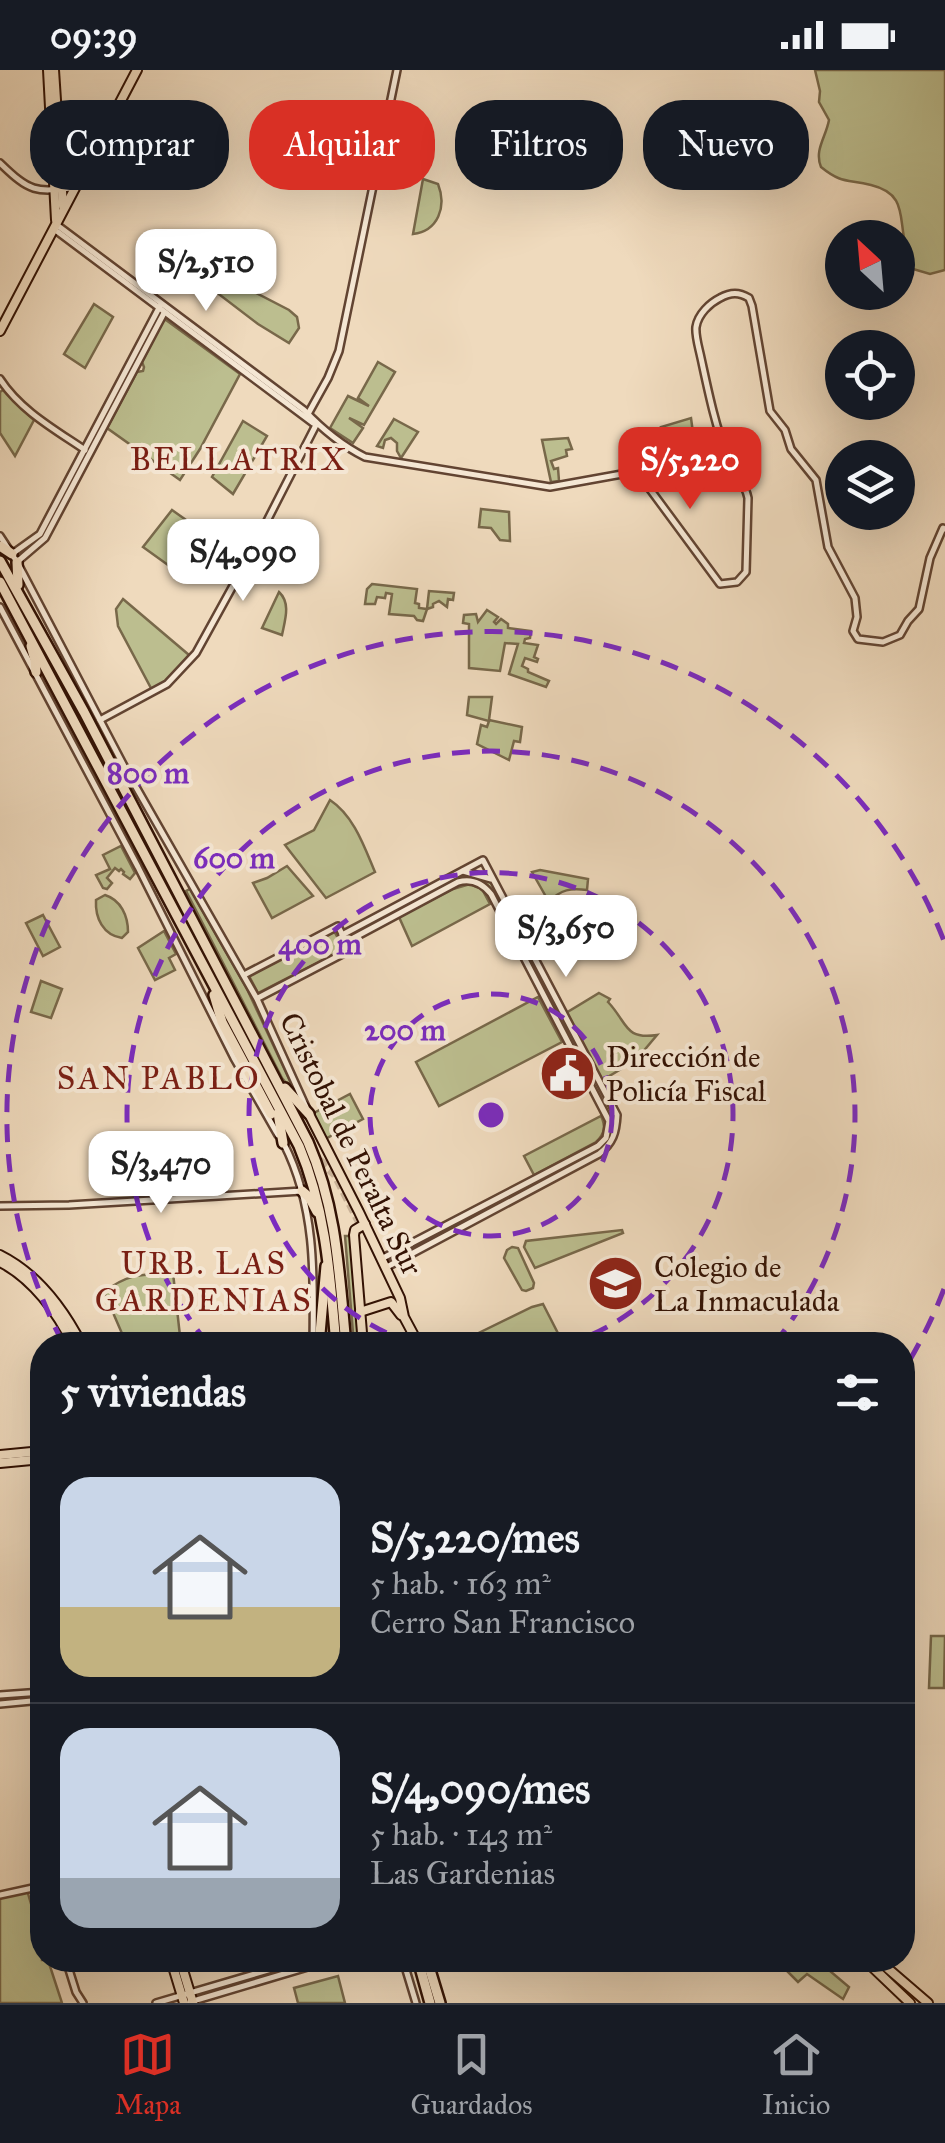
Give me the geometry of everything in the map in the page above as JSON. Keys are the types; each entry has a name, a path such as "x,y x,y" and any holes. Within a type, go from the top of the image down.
{"highway":[{"path":"0,546 14,558 19,592"},
{"path":"0,561 272,1083 315,1186 328,1253 335,1332"},
{"path":"0,582 213,982 308,1142 327,1192 338,1252 345,1332"},
{"path":"17,610 36,660 36,672"},
{"path":"213,982 222,1022 271,1114"},
{"path":"272,1083 309,1114"},
{"path":"272,1083 283,1143"},
{"path":"302,1190 324,1224"},
{"path":"317,1332 328,1253"},
{"path":"421,1972 430,2003"},
{"path":"431,1972 440,2003"}],"main road":[{"path":"51,70 53,100"},
{"path":"121,100 136,70"},
{"path":"60,190 64,210"},
{"path":"55,227 60,190"},
{"path":"0,331 74,190"},
{"name":"Cristobal de Peralta Sur","path":"309,1114 386,1261 411,1332"},
{"path":"362,1332 354,1235 365,1224"},
{"path":"0,1258 45,1300 65,1332"},
{"path":"0,1258 21,1268 50,1295 75,1332"},
{"path":"360,1312 392,1302 404,1318"},
{"path":"0,1455 30,1451"},
{"path":"0,1464 30,1461"},
{"path":"177,1972 188,2000"},
{"path":"182,1972 188,2000"},
{"path":"878,1972 910,2003"},
{"path":"892,1972 928,2003"}],"street":[{"path":"308,414 338,351 397,70"},
{"path":"0,163 30,188"},
{"path":"55,227 308,414 316,424"},
{"path":"163,308 311,422 365,457 550,487 622,474 641,477 720,584 737,582 746,572 748,498 724,445 696,328 704,310 718,298 740,293 750,298 770,411 785,430 791,450 816,480 828,547 855,598 854,631 858,639 877,642 900,635 919,609 930,558 944,528"},
{"path":"14,558 40,534 163,308"},
{"path":"14,558 44,538 163,308"},
{"path":"0,379 38,418 85,450"},
{"path":"100,720 167,684 196,653 316,424"},
{"name":"Cristobal de Peralta Sur","path":"0,536 256,998 309,1114"},
{"path":"0,607 234,1058 295,1166 310,1228 316,1332"},
{"path":"344,939 483,860 617,1115 612,1141 599,1154 395,1263 386,1261"},
{"path":"463,871 494,880"},
{"path":"344,939 458,882 482,884 491,894 609,1121 606,1138 598,1146 386,1261"},
{"path":"244,976 338,926 350,950 256,998"},
{"path":"0,1206 302,1190"},
{"path":"0,1695 30,1693"},
{"path":"0,1704 30,1701"},
{"path":"0,1895 30,1889"},
{"path":"70,1972 83,2003"},
{"path":"188,2000 268,1972"},
{"path":"156,2003 188,2000 288,1972"},
{"path":"407,1972 416,2003"}],"green space":[{"path":"815,70 945,70 945,270 930,274 915,270 915,220 901,220 891,194 840,179 821,167 820,149 829,120 819,102"},
{"path":"435,183 438,184 438,216 429,228 413,234 421,190 435,190"},
{"path":"206,267 297,317 299,328 289,343 199,279"},
{"path":"94,304 113,317 85,368 64,354"},
{"path":"163,320 240,374 180,480 107,428 137,372 143,371 142,362"},
{"path":"378,362 395,372 364,425 349,418 363,428 353,443 330,428 348,396 369,406 358,398"},
{"path":"3,390 34,420 15,456 0,433"},
{"path":"691,418 693,433 699,439 667,445 661,427"},
{"path":"394,419 418,432 401,458 397,443 391,438 385,440 383,448 377,446"},
{"path":"243,421 267,436 233,494 212,477"},
{"path":"568,438 572,449 566,450 567,456 551,461 554,469 558,468 559,481 551,482 542,440"},
{"path":"481,509 509,512 510,541 500,540 491,528 479,527"},
{"path":"172,510 203,532 205,543 186,578 143,547"},
{"path":"372,584 417,589 415,603 427,609 423,621 414,616 389,614 392,594 377,597 375,604 365,604 367,589"},
{"path":"429,591 454,593 447,607 439,601 427,609"},
{"path":"279,592 286,606 282,635 262,628"},
{"path":"123,599 189,655 168,681 152,690 118,626 116,609"},
{"path":"487,610 498,617 496,624 501,619 508,628 531,631 524,643 538,645 534,657 538,659 537,662 525,658 522,666 549,681 546,687 509,674 518,644 505,643 500,671 469,668 469,624 463,623 464,615 476,614 478,622"},
{"path":"469,697 492,697 489,720 522,727 520,742 514,741 509,760 477,744 481,725 487,727 489,721 467,715"},
{"path":"330,800 352,823 375,872 326,898 285,845 314,830"},
{"path":"121,846 135,873 130,879 115,868 107,878 112,883 103,888 96,875 110,869 103,855"},
{"path":"287,866 313,896 272,918 253,883"},
{"path":"532,872 588,879 587,890 566,890 549,902"},
{"path":"459,875 491,882 535,965 531,966 492,892 482,882 465,878 399,911 397,908"},
{"path":"470,884 482,889 490,904 412,946 399,917"},
{"path":"190,889 247,989 297,1096 282,1078 186,891"},
{"path":"105,895 125,915 128,932 122,938 105,929 99,919 96,900"},
{"path":"43,915 60,947 43,956 26,923"},
{"path":"164,931 176,954 169,958 175,970 155,980 138,948"},
{"path":"334,931 344,949 258,993 249,976"},
{"path":"41,981 62,989 51,1018 31,1012"},
{"path":"599,993 610,999 608,1002 632,1032 657,1035 636,1060 601,1081 566,1013"},
{"path":"538,997 562,1042 439,1106 416,1062"},
{"path":"350,1094 363,1119 325,1139 312,1114"},
{"path":"601,1116 604,1130 596,1142 534,1175 524,1156"},
{"path":"622,1230 623,1233 535,1268 524,1247 526,1241"},
{"path":"345,1236 351,1236 359,1332 353,1332"},
{"path":"512,1247 518,1248 534,1283 526,1291 504,1258"},
{"path":"173,1273 180,1332 121,1332 104,1292 129,1278"},
{"path":"543,1304 557,1332 481,1332"},
{"path":"931,1636 945,1636 944,1688 929,1688"},
{"path":"27,1890 30,1972 52,1972 62,2003 0,2003 0,1896"},
{"path":"788,1972 831,1972 849,1987 843,1999 807,1974 798,1982"},
{"path":"338,1976 345,2003 298,2003 294,1988"}],"tunnel":[{"path":"271,1114 286,1133 335,1174 364,1231"}],"place":[{"name":"Dirección de Policía Fiscal","path":"567,1074"},
{"name":"Colegio de La Inmaculada","path":"615,1284"}],"district":[{"name":"BELLATRIX","path":"239,459"},
{"name":"SAN PABLO","path":"159,1078"},
{"name":"URB. LAS GARDENIAS","path":"204,1282"}]}
